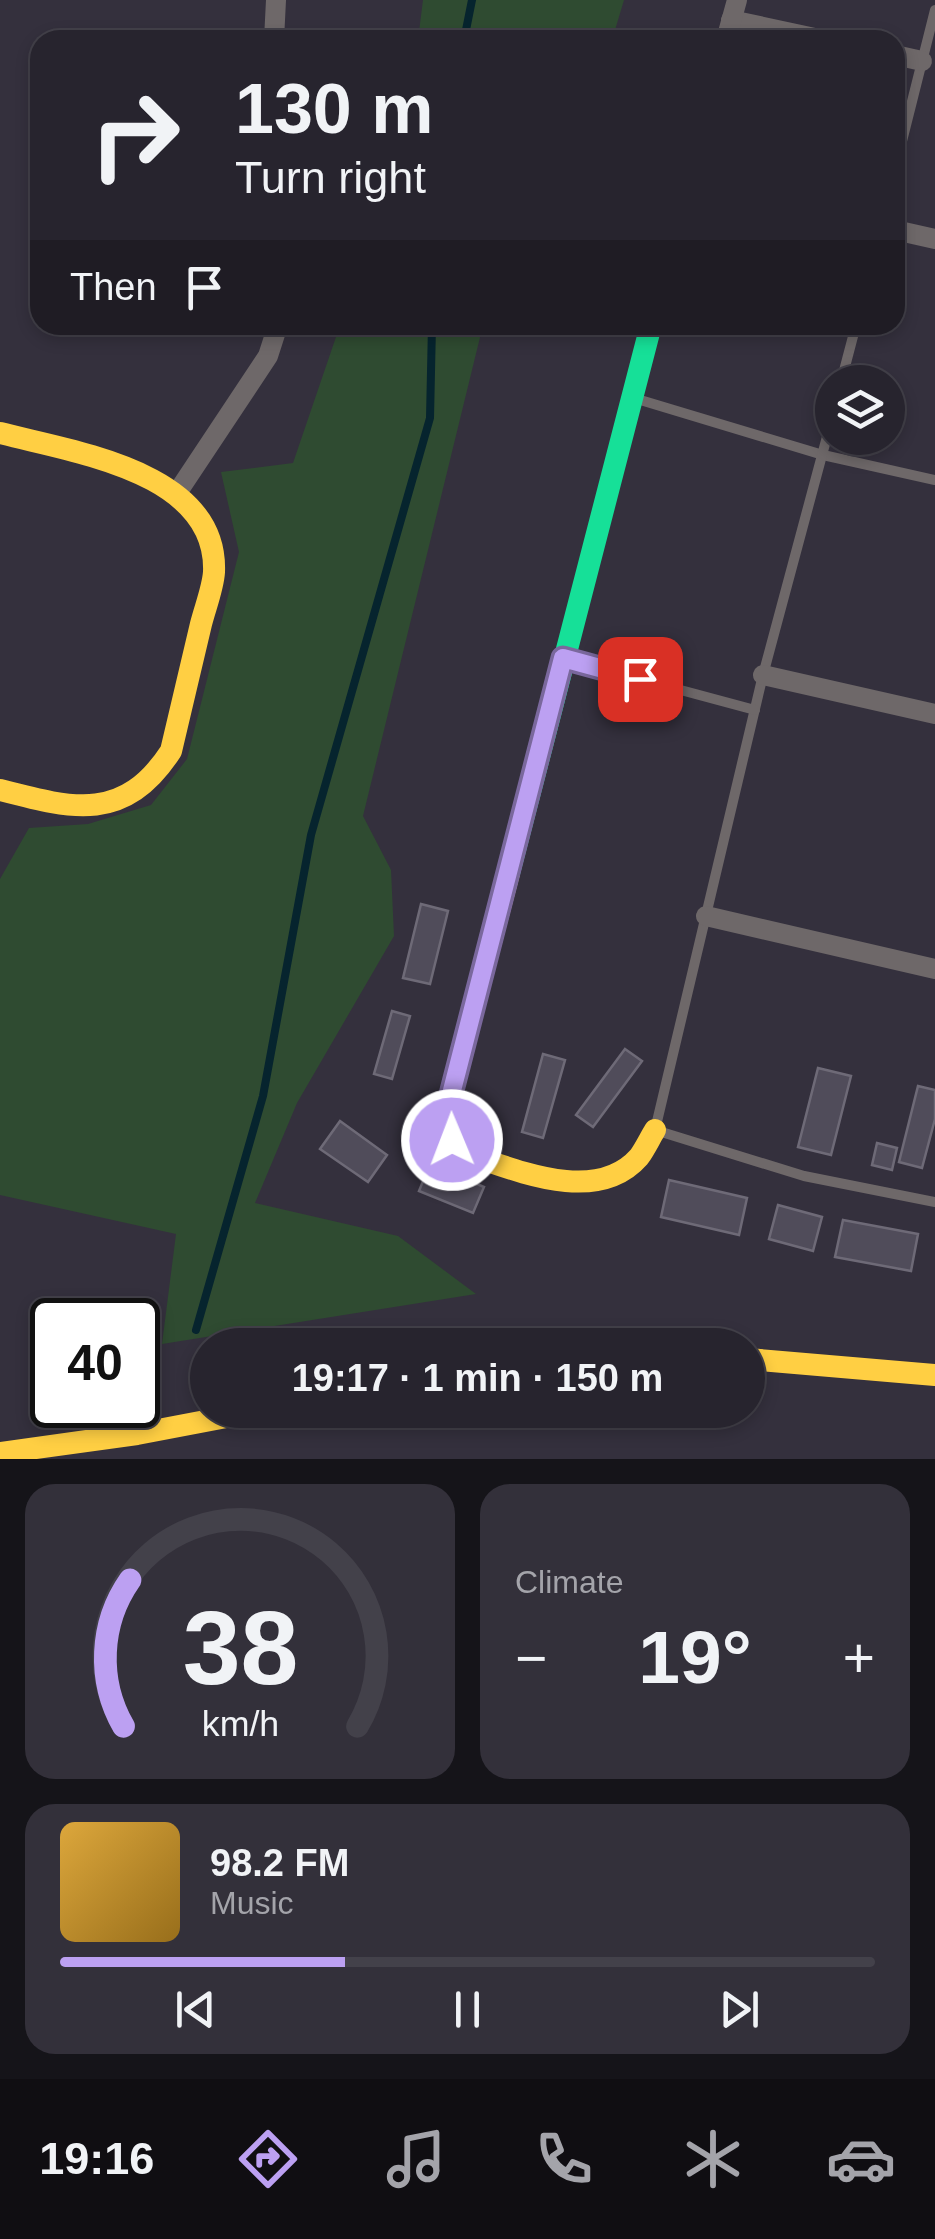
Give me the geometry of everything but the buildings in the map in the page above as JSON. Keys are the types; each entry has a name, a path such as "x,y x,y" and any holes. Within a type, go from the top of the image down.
{"street":[{"path":"274,30 276,0"},
{"path":"731,20 778,30"},
{"path":"905,57 922,61"},
{"path":"905,232 935,240"},
{"path":"177,492 268,356 275,335"},
{"path":"648,335 471,1013 447,1124 461,1152 568,1182 600,1181 618,1175 648,1148 655,1130"},
{"path":"0,433 140,471 177,492 204,529 212,550 214,582 171,751 156,775 126,797 99,805 62,806 0,790"},
{"path":"763,676 935,714"},
{"path":"706,916 935,969"},
{"path":"765,1360 870,1366 935,1375"},
{"path":"0,1453 190,1424"}],"lane":[{"path":"905,130 935,10"},
{"path":"846,365 854,335"},
{"path":"632,398 815,453"},
{"path":"935,480 823,455 763,676 655,1130 804,1176 935,1202"},
{"path":"563,658 755,710"}],"green space":[{"path":"423,0 624,0 615,30 419,30"},
{"path":"337,335 481,335 363,816 391,870 394,936 297,1103 255,1203 398,1236 476,1294 262,1328 190,1328 190,1340 162,1344 176,1234 0,1195 0,879 29,828 88,824 151,805 187,759 239,552 221,472 293,463"}],"waterway":[{"path":"466,30 472,0"},
{"path":"197,1328 263,1096 311,835 430,418 432,335"}],"traffic: fast":[{"path":"509,873 648,335"}],"traffic: slow":[{"path":"0,433 100,459 167,489 192,510 209,538 214,572 171,751 153,774 135,790 95,805 51,802 0,790"},
{"path":"509,873 448,1106 451,1130 461,1152 528,1174 577,1182 600,1180 621,1172 639,1157 655,1130"},
{"path":"765,1360 935,1375"},
{"path":"0,1453 190,1424"}],"route":[{"path":"452,1140 447,1124 448,1106 563,658 640,679"}]}
